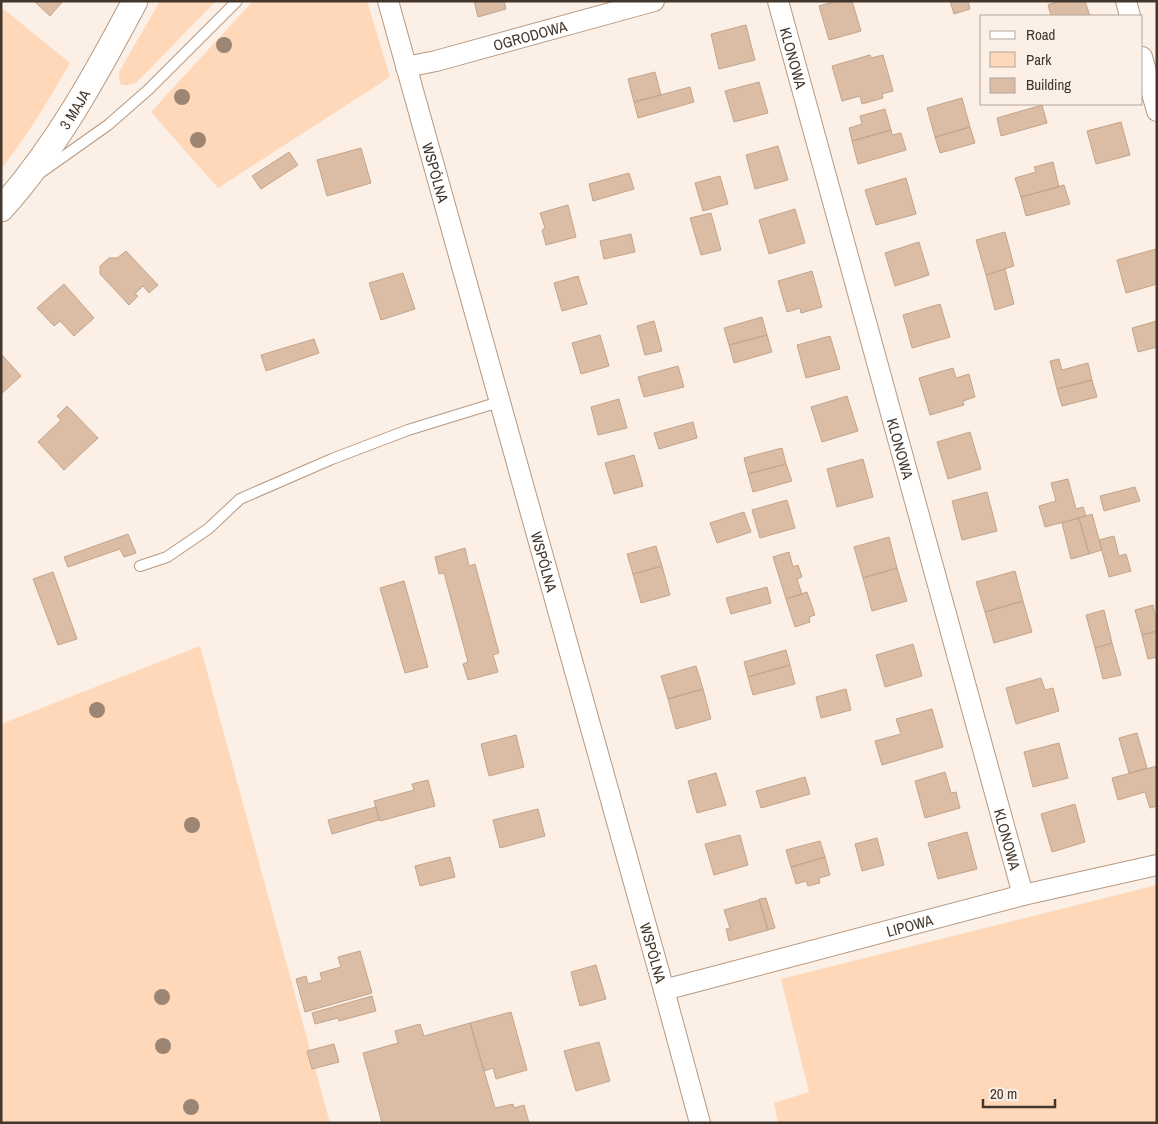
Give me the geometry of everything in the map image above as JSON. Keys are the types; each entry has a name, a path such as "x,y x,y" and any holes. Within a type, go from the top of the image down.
{"street":[{"name":"3 MAJA","path":"1,209 26,182 98,72 135,1"},
{"name":"WSPÓLNA","path":"388,1 700,1123"},
{"name":"OGRODOWA","path":"406,67 436,61 654,1"},
{"name":"KLONOWA","path":"778,1 1023,895"},
{"path":"1126,1 1130,15"},
{"path":"1143,61 1157,111"},
{"name":"LIPOWA","path":"664,990 1023,895 1157,865"}],"lane":[{"path":"26,182 108,125 148,90 238,1"},
{"path":"140,566 167,557 200,535 240,499 332,459 408,430 499,402"}],"green space":[{"path":"160,1 216,1 138,81 129,85 120,84 119,72"},
{"path":"253,1 367,1 390,77 218,188 151,112"},
{"path":"1,7 70,63 37,118 1,169"},
{"path":"200,646 330,1123 1,1123 1,724"},
{"path":"1157,885 1157,1123 778,1123 774,1103 809,1092 781,979"}],"building":[{"path":"34,1 63,1 50,16"},
{"path":"474,1 504,1 506,9 478,17"},
{"path":"836,1 852,1 861,31 829,40 819,6"},
{"path":"950,1 968,1 970,9 954,14"},
{"path":"1059,1 1085,1 1090,15 1051,15 1048,5"},
{"path":"746,25 755,60 719,69 711,34"},
{"path":"870,55 871,58 883,55 893,91 882,94 883,98 862,104 860,96 842,101 832,66"},
{"path":"655,72 661,95 634,102 628,79"},
{"path":"759,82 768,113 734,122 725,91"},
{"path":"690,87 694,102 638,118 634,102"},
{"path":"962,98 970,127 935,137 927,108"},
{"path":"1042,105 1047,123 1001,136 997,118"},
{"path":"885,109 891,130 852,141 849,128 862,124 860,116"},
{"path":"1121,122 1130,155 1096,164 1087,131"},
{"path":"970,127 975,143 940,153 935,137"},
{"path":"891,130 892,135 901,133 906,150 858,164 852,141"},
{"path":"778,146 788,180 755,189 746,155"},
{"path":"361,148 371,183 327,196 317,160"},
{"path":"289,152 298,165 261,189 252,176"},
{"path":"1053,162 1059,187 1021,197 1015,178 1036,172 1034,167"},
{"path":"629,173 634,189 593,201 589,184"},
{"path":"720,176 728,204 703,211 695,183"},
{"path":"906,178 916,214 876,225 865,190"},
{"path":"1064,185 1070,204 1026,216 1021,197"},
{"path":"568,205 576,237 546,245 542,230 545,228 540,213"},
{"path":"795,209 805,243 769,254 759,220"},
{"path":"711,213 721,250 701,255 690,218"},
{"path":"1005,232 1014,266 986,275 976,240"},
{"path":"631,234 635,252 604,259 600,241"},
{"path":"919,242 929,275 895,286 885,253"},
{"path":"1156,249 1157,284 1126,293 1117,260"},
{"path":"126,251 158,285 149,293 143,286 135,294 138,296 129,305 100,274 100,266 109,258 117,258"},
{"path":"1005,269 1014,304 995,310 986,275"},
{"path":"812,271 822,307 801,313 800,308 787,312 778,281"},
{"path":"403,273 415,309 381,320 369,283"},
{"path":"578,276 587,304 562,311 554,283"},
{"path":"64,284 94,318 74,336 60,321 54,326 37,308"},
{"path":"940,304 950,337 912,348 903,315"},
{"path":"762,317 767,335 729,345 724,328"},
{"path":"654,321 662,351 645,355 637,326"},
{"path":"1157,321 1157,347 1138,352 1132,328"},
{"path":"600,335 609,366 581,374 572,343"},
{"path":"767,335 772,352 734,363 729,345"},
{"path":"830,336 840,369 806,378 797,345"},
{"path":"314,339 319,353 266,371 261,355"},
{"path":"2,355 21,376 1,394 1,357"},
{"path":"1059,359 1062,370 1088,363 1092,380 1057,389 1050,361"},
{"path":"678,366 684,387 644,397 638,377"},
{"path":"953,368 956,378 969,374 975,397 963,401 964,405 930,415 919,378"},
{"path":"1092,380 1097,397 1062,406 1057,389"},
{"path":"847,396 858,431 822,442 811,407"},
{"path":"619,399 627,428 598,435 591,407"},
{"path":"67,406 98,438 64,470 38,442 61,420 57,416"},
{"path":"693,422 697,438 659,449 654,433"},
{"path":"970,432 981,469 948,479 937,442"},
{"path":"782,448 786,464 748,474 744,458"},
{"path":"634,455 643,486 614,494 605,463"},
{"path":"863,459 873,497 837,507 827,469"},
{"path":"786,464 792,481 753,492 748,474"},
{"path":"1068,479 1076,509 1083,507 1086,516 1045,527 1039,506 1056,501 1051,483"},
{"path":"1135,487 1140,501 1104,511 1100,496"},
{"path":"987,492 997,531 962,540 952,501"},
{"path":"787,500 795,528 760,538 752,510"},
{"path":"744,512 751,532 717,543 710,523"},
{"path":"1092,514 1102,550 1089,554 1079,518"},
{"path":"1079,518 1089,554 1071,559 1062,523"},
{"path":"128,534 136,553 124,557 120,549 68,567 64,557"},
{"path":"1114,536 1119,556 1126,554 1131,571 1109,577 1099,540"},
{"path":"889,537 897,568 863,578 854,547"},
{"path":"656,546 662,566 633,574 627,554"},
{"path":"465,548 469,566 475,564 499,653 493,655 498,672 468,680 463,664 468,662 444,573 439,574 435,557"},
{"path":"789,552 793,567 798,565 802,577 797,579 802,594 786,599 773,557"},
{"path":"662,566 670,595 641,603 633,574"},
{"path":"897,568 907,601 872,611 863,578"},
{"path":"1015,571 1023,601 985,612 976,582"},
{"path":"53,572 77,639 58,645 33,579"},
{"path":"404,581 428,667 405,673 380,588"},
{"path":"767,587 771,603 731,614 726,598"},
{"path":"807,592 815,615 809,617 810,622 795,627 786,599"},
{"path":"1023,601 1032,632 994,643 985,612"},
{"path":"1153,605 1155,615 1157,615 1157,631 1142,635 1135,610"},
{"path":"1104,610 1112,643 1095,648 1086,615"},
{"path":"1157,631 1157,657 1148,659 1142,635"},
{"path":"1112,643 1121,675 1103,679 1095,648"},
{"path":"913,644 922,676 885,687 876,655"},
{"path":"786,650 790,665 748,677 744,662"},
{"path":"790,665 795,684 753,695 748,677"},
{"path":"696,666 703,689 668,699 661,676"},
{"path":"1041,678 1045,690 1053,688 1059,711 1016,724 1006,688"},
{"path":"703,689 711,719 676,729 668,699"},
{"path":"846,689 851,710 821,718 816,697"},
{"path":"932,709 943,747 882,765 875,741 901,734 896,719"},
{"path":"1137,733 1147,768 1129,773 1119,738"},
{"path":"516,735 524,767 489,776 481,744"},
{"path":"1059,743 1068,778 1033,787 1024,752"},
{"path":"1157,766 1157,806 1150,808 1145,792 1118,800 1112,778"},
{"path":"945,772 951,793 956,792 960,808 925,818 915,781"},
{"path":"716,773 726,805 697,813 688,781"},
{"path":"805,777 810,794 761,808 756,791"},
{"path":"428,780 435,806 380,821 374,801 414,790 412,784"},
{"path":"1075,804 1085,842 1052,852 1041,814"},
{"path":"376,807 379,820 332,834 328,820"},
{"path":"538,809 545,836 500,848 493,820"},
{"path":"967,832 977,869 938,879 928,843"},
{"path":"740,835 748,865 714,875 705,844"},
{"path":"877,838 884,865 862,871 855,844"},
{"path":"820,841 825,857 791,867 786,850"},
{"path":"450,857 455,877 420,886 415,866"},
{"path":"825,857 830,875 819,878 820,883 808,886 806,881 796,884 791,867"},
{"path":"766,898 775,928 768,930 759,899"},
{"path":"759,900 768,930 729,941 726,929 730,928 724,910"},
{"path":"360,951 372,993 305,1012 296,979 306,976 308,984 322,980 320,973 341,967 338,957"},
{"path":"596,965 606,999 580,1006 571,972"},
{"path":"372,996 376,1011 339,1021 338,1018 315,1024 312,1013"},
{"path":"511,1012 527,1070 496,1079 493,1068 484,1071 470,1023"},
{"path":"470,1023 495,1108 513,1104 514,1108 524,1105 529,1123 382,1123 363,1053 398,1043 395,1031 420,1024 424,1036"},
{"path":"599,1042 610,1081 576,1091 564,1051"},
{"path":"334,1044 339,1062 312,1069 307,1051"}]}
